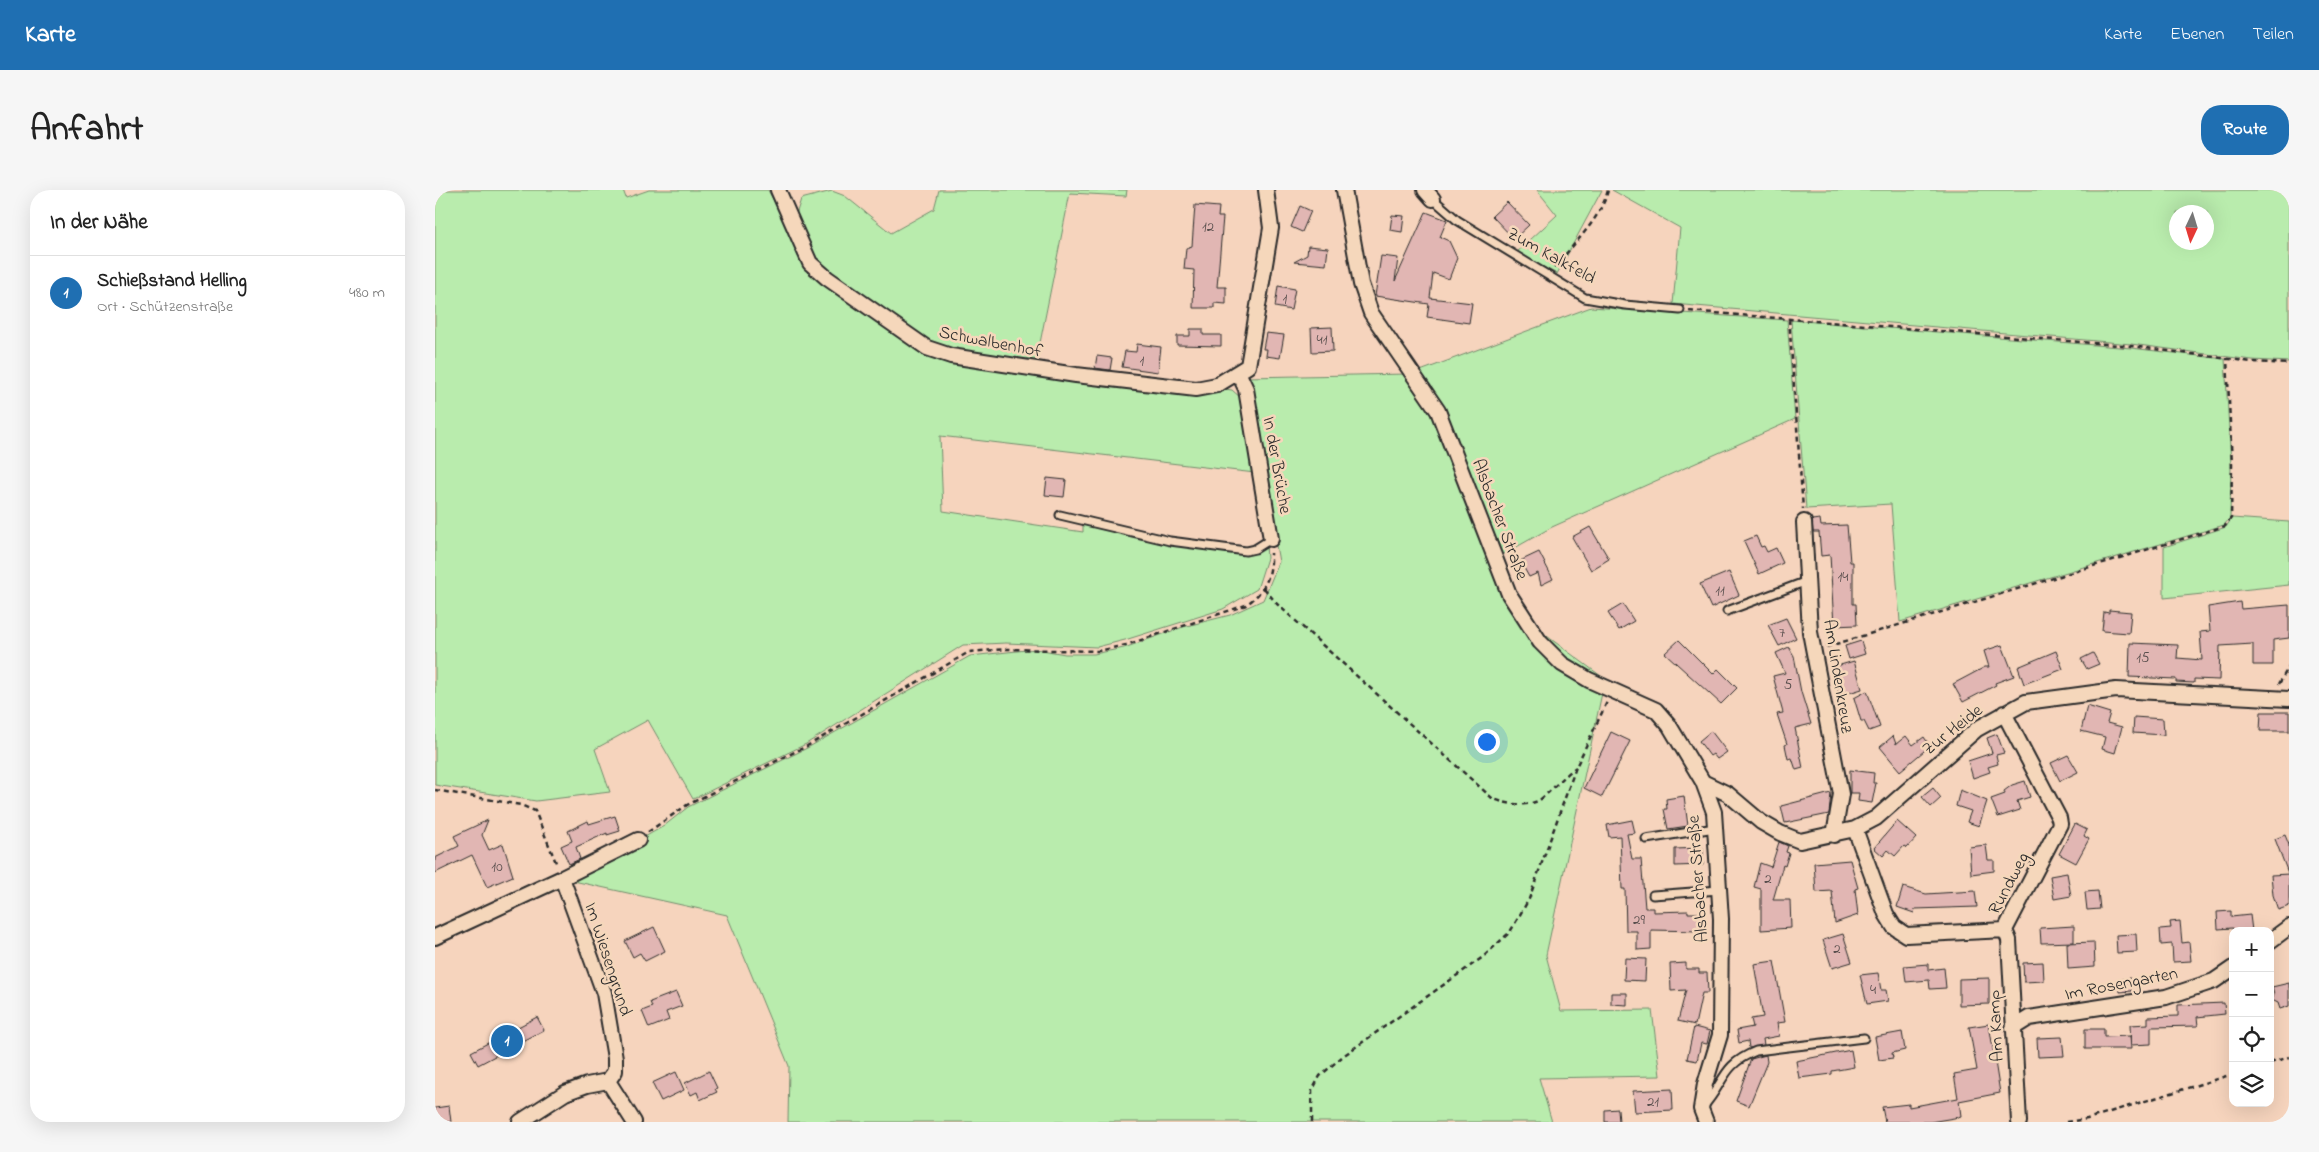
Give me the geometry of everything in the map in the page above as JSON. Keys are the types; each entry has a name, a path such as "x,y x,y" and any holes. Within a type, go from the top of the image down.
{"street":[{"name":"Schwalbenhof","path":"778,190 810,263 827,278 927,348 951,356 1056,372 1196,389 1217,385 1238,372"},
{"path":"1238,372 1248,366 1271,228 1266,190"},
{"name":"Alsbacher Straße","path":"1344,190 1361,284 1371,313 1437,411 1457,456 1509,594 1540,642 1562,664 1589,680 1656,710 1669,725 1703,782 1714,812 1719,890 1720,1035 1705,1084 1704,1116"},
{"name":"In der Brüche","path":"1238,372 1246,389 1271,539"},
{"name":"Am Lindenkreuz","path":"1804,522 1813,651 1841,794 1834,835"},
{"name":"Zur Heide","path":"1703,782 1728,794 1761,822 1780,833 1800,841 1855,829 1876,818 1977,729 2026,702 2116,690 2289,700"},
{"name":"Rundweg","path":"1855,829 1886,914 1894,927 1906,935 2005,930 2060,824 2059,818 2004,713"},
{"path":"435,936 562,878 638,840"},
{"name":"Im Wiesengrund","path":"562,878 605,993 615,1058 615,1071 608,1081"},
{"path":"2274,938 2289,927"},
{"name":"Am Kamp","path":"2005,930 2009,940 2019,1122"},
{"name":"Im Rosengarten","path":"2013,1028 2029,1018 2122,1002 2166,997 2215,981 2229,971"},
{"path":"519,1122 565,1093 587,1085 608,1081 633,1122"}],"lane":[{"name":"Zum Kalkfeld","path":"1429,194 1457,220 1585,298 1680,310"},
{"name":"In der Brüche","path":"1060,515 1170,542 1246,551 1255,549 1271,539"},
{"path":"1727,611 1808,581"},
{"path":"1646,839 1715,828"},
{"path":"1653,894 1719,890"},
{"path":"1704,1116 1731,1065 1741,1057 1756,1051 1864,1038"}],"path":[{"path":"1547,276 1593,220 1605,200 1608,190"},
{"path":"1680,310 2131,346 2289,364"},
{"path":"1789,319 1804,522"},
{"path":"1813,651 2225,526 2231,518 2232,465 2227,358"},
{"path":"638,840 687,806 807,746 969,652 1007,649 1098,650 1126,645 1246,605 1259,596 1268,581 1271,562 1271,539"},
{"path":"1264,588 1277,604 1492,798 1507,804 1538,801 1562,777 1576,767"},
{"path":"2272,699 2289,666"},
{"path":"1312,1122 1312,1091 1320,1076 1343,1056 1483,957 1510,932 1529,899 1576,767 1584,748 1603,715 1612,689"},
{"path":"435,790 521,804 535,811 562,878"},
{"path":"2273,1062 2289,1057"},
{"path":"2066,1122 2087,1119 2229,1075"}],"green space":[{"path":"435,190 623,190 626,198 649,190 768,190 807,263 925,351 1232,390 1241,398 1255,473 940,436 943,511 1083,532 1083,523 1168,544 1245,554 1266,545 1267,558 1257,589 1223,609 1097,647 1006,643 963,645 806,744 693,799 648,720 595,749 610,792 536,801 435,785"},
{"path":"939,190 1127,190 1126,196 1070,193 1035,368 929,346 813,261 795,218 801,199 832,191 845,196 891,233 934,209"},
{"path":"1537,190 1602,190 1557,274 1516,253 1557,215"},
{"path":"1612,190 2289,190 2289,362 2252,360 2131,344 1673,304 1680,228"},
{"path":"1591,307 1787,320 1795,419 1552,527 1497,558 1415,373"},
{"path":"1791,320 2131,348 2225,359 2231,465 2230,518 2224,525 1900,622 1891,504 1806,509"},
{"path":"1409,374 1434,412 1493,561 1536,628 1605,679 1546,955 1561,1011 1652,1010 1660,1076 1539,1078 1552,1122 788,1122 789,1066 727,915 569,880 664,826 688,807 809,747 970,656 1036,649 1065,654 1094,654 1124,648 1183,627 1230,615 1263,600 1279,562 1246,377"},
{"path":"2232,518 2289,522 2289,585 2164,598 2164,547 2226,527"}],"building":[{"path":"1507,202 1529,225 1514,239 1492,216"},
{"path":"1195,205 1219,207 1218,217 1223,217 1217,287 1226,287 1226,304 1214,303 1214,308 1193,308 1194,270 1184,269 1186,248 1192,246"},
{"path":"1300,206 1311,211 1302,232 1291,227"},
{"path":"1426,212 1447,220 1440,237 1449,241 1457,258 1449,279 1433,273 1430,298 1472,303 1469,323 1427,317 1429,304 1375,296 1381,256 1398,258 1395,281"},
{"path":"1392,215 1404,216 1402,232 1390,230"},
{"path":"1308,246 1328,248 1326,265 1294,262 1307,255"},
{"path":"1278,286 1295,289 1291,310 1275,307"},
{"path":"1332,327 1333,351 1312,352 1311,328"},
{"path":"1190,329 1203,329 1203,335 1221,335 1221,346 1177,345 1177,336 1190,336"},
{"path":"1266,333 1284,335 1280,358 1266,356 1267,349 1263,349"},
{"path":"1137,344 1161,347 1158,372 1122,367 1125,351 1136,352"},
{"path":"1097,356 1112,358 1110,370 1095,368"},
{"path":"1047,478 1066,480 1064,497 1045,495"},
{"path":"1820,519 1821,526 1847,525 1850,562 1853,562 1853,604 1856,604 1857,625 1834,626 1830,555 1821,556 1819,532 1813,532 1812,520"},
{"path":"1590,527 1609,559 1591,570 1572,537"},
{"path":"1756,536 1761,547 1764,546 1767,552 1776,548 1783,563 1759,574 1744,541"},
{"path":"1539,552 1553,579 1541,585 1538,573 1529,577 1520,561"},
{"path":"1729,572 1739,595 1711,608 1700,584"},
{"path":"2240,602 2241,609 2289,605 2289,638 2273,640 2273,665 2253,665 2253,644 2220,646 2219,680 2194,679 2194,683 2176,682 2176,679 2129,677 2130,643 2178,645 2177,658 2202,660 2200,632 2210,631 2208,607"},
{"path":"1623,604 1634,621 1619,630 1608,613"},
{"path":"2109,610 2131,612 2129,633 2102,631 2104,612 2109,613"},
{"path":"1786,618 1796,638 1779,646 1768,625"},
{"path":"1679,640 1713,674 1718,669 1737,688 1721,704 1665,653"},
{"path":"1861,641 1865,654 1849,659 1845,646"},
{"path":"2002,645 2014,676 1995,683 1996,685 1963,702 1953,684 1985,667 1989,667 1984,651"},
{"path":"1789,647 1794,656 1801,692 1811,724 1795,728 1803,768 1796,770 1792,758 1788,759 1785,745 1787,744 1777,714 1783,713 1773,676 1785,673 1776,653"},
{"path":"2056,651 2063,669 2024,684 2018,667"},
{"path":"2093,653 2099,664 2087,669 2081,659"},
{"path":"1854,661 1862,689 1839,696 1830,668"},
{"path":"1867,691 1880,727 1869,731 1864,721 1861,721 1854,698"},
{"path":"2087,706 2110,713 2107,723 2122,727 2115,753 2102,749 2105,737 2081,731"},
{"path":"2261,712 2289,712 2289,731 2260,731"},
{"path":"2134,717 2163,719 2164,735 2133,733"},
{"path":"1711,731 1727,752 1717,759 1713,754 1710,756 1699,741"},
{"path":"1611,732 1630,741 1602,797 1584,788"},
{"path":"1997,734 2004,753 1996,755 1998,764 1988,767 1990,772 1973,778 1968,761 1992,753 1987,738"},
{"path":"1893,736 1896,744 1906,736 1913,745 1924,737 1930,746 1900,771 1880,747"},
{"path":"2068,755 2078,772 2060,781 2051,763"},
{"path":"1850,770 1874,773 1873,783 1876,783 1872,803 1858,801 1859,793 1850,793"},
{"path":"2025,781 2030,797 2017,801 2020,810 1998,817 1991,799 2005,794 2004,791 2012,785"},
{"path":"1933,788 1941,798 1931,807 1922,797"},
{"path":"1960,790 1987,801 1979,826 1967,822 1971,811 1956,806"},
{"path":"1831,793 1829,814 1785,823 1781,806"},
{"path":"1684,796 1688,826 1668,829 1664,809 1667,809 1666,799"},
{"path":"615,816 620,831 607,835 607,833 576,847 580,859 569,864 561,846 572,841 568,831 588,821 589,824"},
{"path":"488,820 482,835 489,850 503,844 513,876 487,887 472,855 435,873 435,858 459,846 454,836"},
{"path":"1632,820 1635,833 1627,834 1632,859 1641,859 1645,908 1653,908 1653,912 1688,911 1688,913 1701,913 1701,931 1651,930 1651,949 1637,950 1637,931 1626,931 1625,889 1622,889 1620,836 1609,837 1607,825"},
{"path":"1897,821 1916,838 1907,848 1904,846 1895,856 1888,850 1883,856 1874,848"},
{"path":"2075,824 2087,830 2084,836 2089,839 2076,863 2059,854"},
{"path":"2285,835 2289,845 2288,873 2275,839"},
{"path":"1779,842 1788,846 1786,852 1789,853 1785,866 1783,865 1773,900 1790,900 1791,928 1761,930 1761,889 1754,887 1760,863 1771,867"},
{"path":"1986,845 1988,860 1994,860 1994,871 1971,874 1969,847"},
{"path":"1703,848 1703,865 1675,866 1675,849"},
{"path":"1850,860 1858,888 1855,889 1858,915 1835,923 1832,891 1816,892 1814,863"},
{"path":"2067,873 2071,896 2054,899 2050,876"},
{"path":"2289,874 2289,906 2278,910 2273,895 2271,875"},
{"path":"1903,887 1926,894 1975,891 1977,907 1915,909 1914,913 1897,907"},
{"path":"2098,891 2100,909 2087,910 2085,892"},
{"path":"2231,911 2231,917 2250,915 2252,927 2218,929 2217,912"},
{"path":"2180,921 2182,943 2189,942 2191,961 2173,962 2172,944 2161,945 2160,929 2171,928 2170,922"},
{"path":"2074,926 2074,942 2041,943 2040,928"},
{"path":"654,927 665,951 645,961 640,953 633,957 625,941"},
{"path":"1843,934 1852,962 1832,968 1823,940"},
{"path":"2136,934 2137,952 2117,953 2116,935"},
{"path":"2094,942 2095,967 2068,969 2067,943"},
{"path":"1625,958 1646,959 1645,981 1624,980"},
{"path":"1774,961 1785,1022 1777,1023 1779,1036 1763,1039 1764,1045 1749,1048 1748,1041 1739,1043 1737,1030 1753,1027 1751,1019 1763,1017 1754,964"},
{"path":"2043,962 2044,981 2024,982 2023,963"},
{"path":"1686,963 1686,969 1699,969 1699,973 1707,973 1708,993 1702,993 1695,1025 1678,1021 1686,990 1671,991 1670,964"},
{"path":"1928,964 1928,970 1944,968 1946,988 1930,989 1929,980 1906,982 1904,966"},
{"path":"1878,973 1881,990 1886,990 1888,1001 1867,1004 1860,975"},
{"path":"1989,978 1989,1004 1959,1005 1959,979"},
{"path":"2130,978 2132,991 2120,992 2119,980"},
{"path":"2289,983 2289,1006 2280,1009 2278,1003 2274,1001 2274,987"},
{"path":"676,992 682,1006 666,1012 669,1020 649,1028 642,1011 652,1007 650,1002"},
{"path":"1611,993 1627,993 1627,1005 1611,1004"},
{"path":"2224,1003 2225,1014 2197,1017 2198,1026 2151,1027 2151,1044 2131,1045 2130,1025 2148,1024 2148,1017 2178,1016 2178,1005"},
{"path":"537,1017 544,1030 478,1065 471,1052"},
{"path":"1989,1024 2000,1093 1959,1101 1961,1116 1954,1118 1930,1122 1885,1122 1882,1107 1909,1104 1909,1107 1958,1098 1954,1074 1977,1070 1969,1027"},
{"path":"1694,1027 1710,1031 1707,1044 1701,1043 1697,1061 1687,1059"},
{"path":"2085,1029 2104,1029 2104,1037 2130,1036 2131,1049 2085,1049"},
{"path":"1902,1032 1905,1050 1892,1053 1893,1058 1879,1060 1875,1037"},
{"path":"2062,1037 2064,1056 2038,1057 2037,1038"},
{"path":"1851,1050 1854,1067 1832,1071 1832,1074 1799,1078 1796,1061"},
{"path":"1766,1055 1767,1062 1749,1106 1736,1101 1751,1059"},
{"path":"709,1071 717,1092 700,1100 697,1092 691,1095 685,1083"},
{"path":"676,1072 684,1090 661,1101 652,1083"},
{"path":"1672,1089 1673,1110 1635,1112 1633,1091"},
{"path":"449,1106 451,1122 435,1122 435,1108"},
{"path":"1618,1109 1619,1122 1605,1122 1605,1110"}],"place":[{"name":"Schießstand Helling","path":"507,1041"}]}
